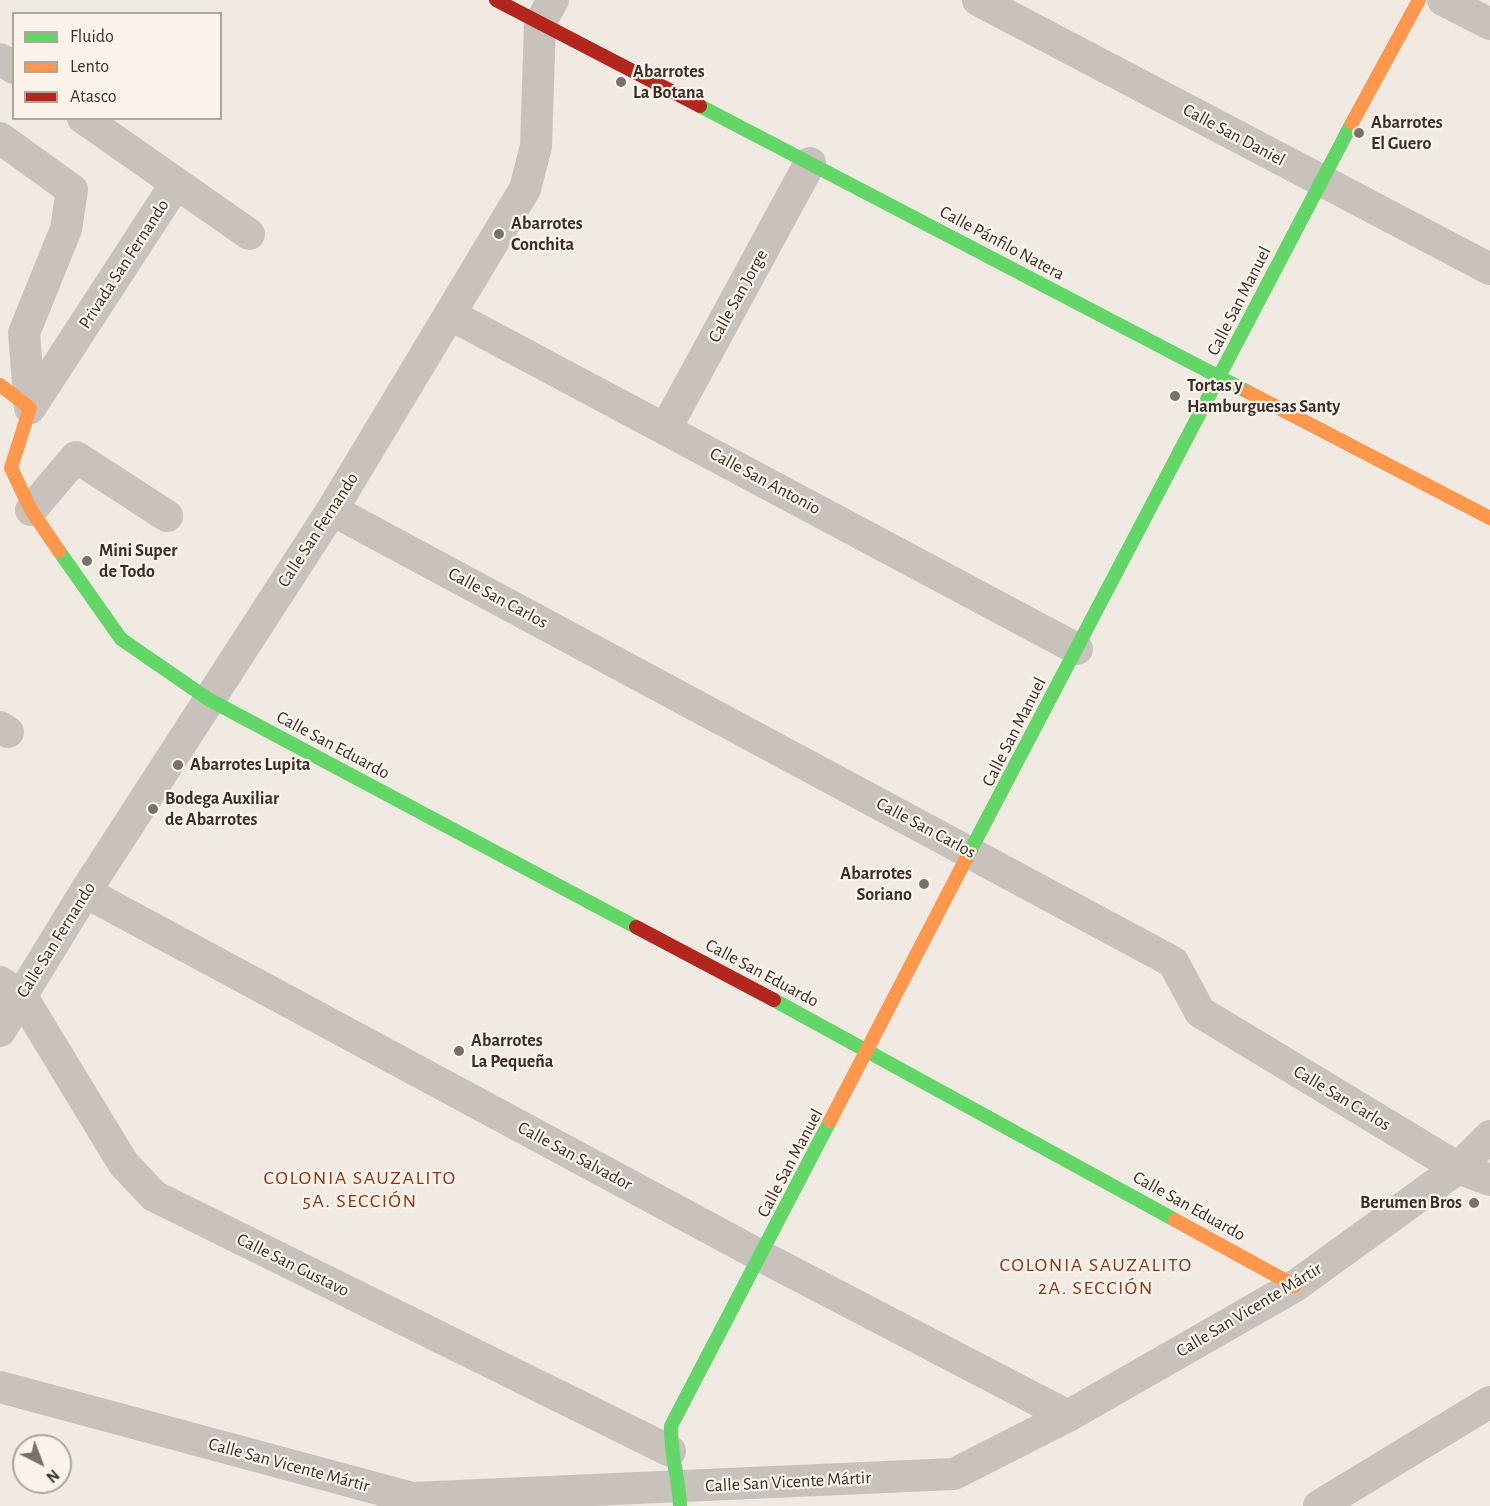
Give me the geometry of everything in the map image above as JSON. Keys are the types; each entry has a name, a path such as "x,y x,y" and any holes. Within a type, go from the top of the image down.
{"street":[{"name":"Calle Pánfilo Natera","path":"496,0 546,11 810,164 1490,518"},
{"name":"Calle San Daniel","path":"978,0 1490,269"},
{"name":"Calle San Manuel","path":"679,1496 670,1452 671,1426 1220,377 1320,181 1419,0"},
{"path":"1443,0 1490,24"},
{"name":"Calle San Fernando","path":"0,1031 10,989 85,892 332,510 525,189 536,146 546,11"},
{"name":"Privada San Fernando","path":"86,120 175,185 30,408 6,464 31,510 121,639 208,699"},
{"path":"0,138 72,190 66,229 24,333 30,408"},
{"name":"Calle San Jorge","path":"666,428 810,164"},
{"path":"175,185 249,234"},
{"name":"Calle San Antonio","path":"451,315 1077,649"},
{"path":"0,386 30,408"},
{"path":"31,510 76,457 167,516"},
{"name":"Calle San Carlos","path":"332,510 1173,962 1200,1012 1458,1168 1490,1180"},
{"name":"Calle San Eduardo","path":"208,699 869,1050 1295,1286"},
{"name":"Calle San Salvador","path":"85,892 761,1256 1068,1416"},
{"name":"Calle San Gustavo","path":"10,989 123,1163 154,1196 670,1452"},
{"name":"Calle San Vicente Mártir","path":"0,1387 412,1498 679,1496 954,1474 1068,1416 1295,1286 1458,1168 1490,1136"},
{"path":"1319,1506 1490,1402"}],"traffic: fast":[{"path":"700,106 1248,392"},
{"path":"966,859 1352,123"},
{"path":"59,551 121,639 208,699 636,927"},
{"path":"774,1000 1175,1220"},
{"path":"680,1506 671,1426 830,1121"}],"traffic: slow":[{"path":"1352,123 1419,0"},
{"path":"0,385 30,408 11,468 31,510 59,551"},
{"path":"1248,392 1490,518"},
{"path":"830,1121 966,859"},
{"path":"1175,1220 1295,1286"}],"traffic: jam":[{"path":"496,0 700,106"},
{"path":"636,927 774,1000"}],"place":[{"name":"Abarrotes La Botana","path":"621,82"},
{"name":"Abarrotes El Guero","path":"1359,133"},
{"name":"Abarrotes Conchita","path":"499,234"},
{"name":"Tortas y Hamburguesas Santy","path":"1175,396"},
{"name":"Mini Super de Todo","path":"87,561"},
{"name":"Abarrotes Lupita","path":"178,765"},
{"name":"Bodega Auxiliar de Abarrotes","path":"153,809"},
{"name":"Abarrotes Soriano","path":"924,884"},
{"name":"Abarrotes La Pequeña","path":"459,1051"},
{"name":"Berumen Bros","path":"1474,1203"}],"district":[{"name":"COLONIA SAUZALITO 5A. SECCIÓN","path":"360,1190"},
{"name":"COLONIA SAUZALITO 2A. SECCIÓN","path":"1096,1276"}]}
